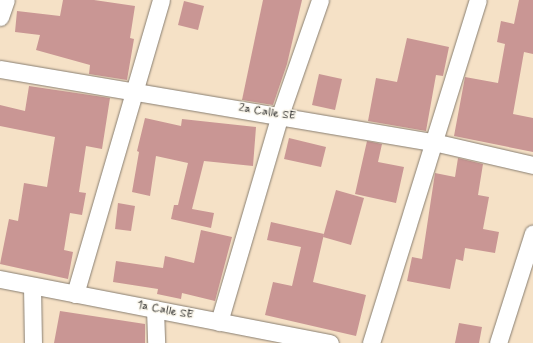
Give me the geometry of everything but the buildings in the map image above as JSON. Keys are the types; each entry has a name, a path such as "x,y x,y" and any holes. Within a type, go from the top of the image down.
{"street":[{"path":"0,17 6,0"},
{"path":"75,294 133,91 161,0"},
{"path":"219,322 280,115 320,0"},
{"path":"370,343 432,142 478,0"},
{"name":"2a Calle SE","path":"0,69 280,115 432,142 533,165"},
{"path":"498,343 533,233"},
{"name":"1a Calle SE","path":"0,279 330,343"},
{"path":"32,286 33,343"},
{"path":"155,309 156,343"}]}
